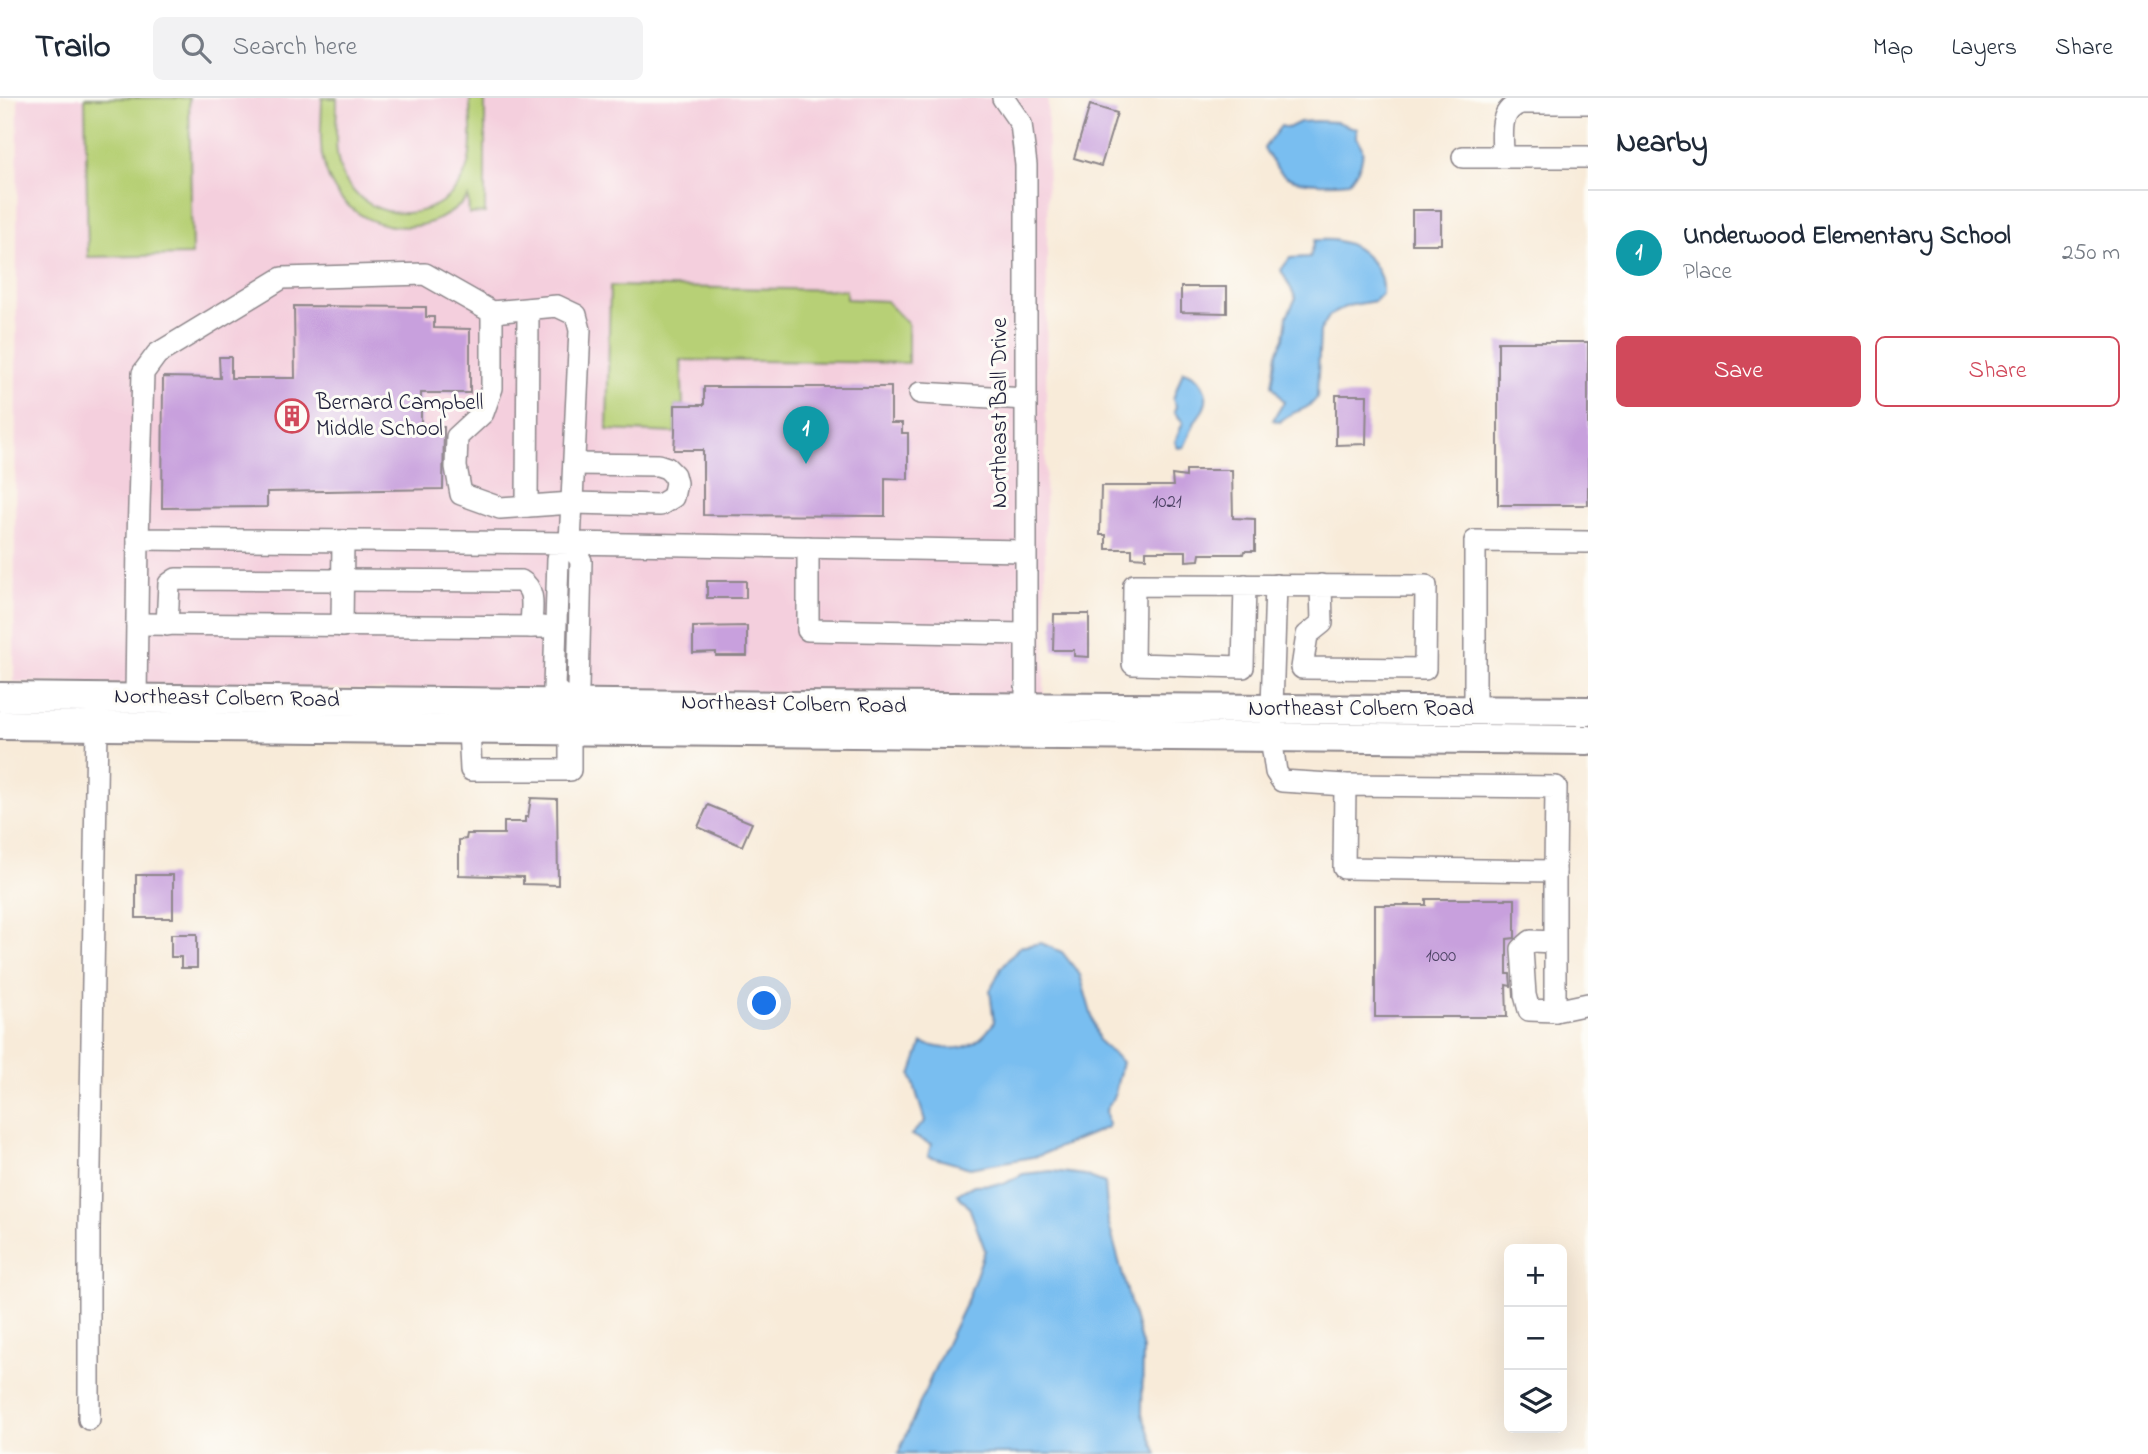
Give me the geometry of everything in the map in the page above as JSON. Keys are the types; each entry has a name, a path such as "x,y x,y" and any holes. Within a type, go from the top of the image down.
{"main road":[{"name":"Northeast Colbern Road","path":"0,697 136,698 1025,735 1588,740"},
{"name":"Northeast Colbern Road","path":"0,725 469,729 570,717 1026,707 1588,711"}],"street":[{"name":"Northeast Ball Drive","path":"1003,98 1021,124 1026,165 1025,735"},
{"path":"1503,156 1504,118 1506,111 1513,106 1521,103 1588,103"},
{"path":"1463,157 1588,157"},
{"path":"136,698 143,373 157,354 282,278 425,274 492,312 557,306 576,315 580,330 570,543 581,561 578,688 570,717 570,770 471,770 469,729"},
{"path":"522,507 528,309"},
{"path":"492,312 492,388 483,413 457,437 456,467 461,494 500,508 572,503 660,505 673,497 676,483 674,475 667,468 658,465 574,464"},
{"path":"920,393 1026,399"},
{"path":"138,539 1026,551"},
{"path":"342,626 343,541"},
{"path":"1475,709 1475,541 1588,542"},
{"path":"570,543 558,558 554,688 570,717"},
{"path":"807,547 808,629 1025,634"},
{"path":"167,625 169,584 176,579 521,581 529,585 532,593 531,627"},
{"path":"1245,585 1243,667 1133,664 1133,585 1245,585 1276,585 1321,585 1426,586 1425,669 1302,668 1307,635 1322,623 1321,585"},
{"path":"1276,585 1271,737 1276,772 1282,781 1294,784 1556,787 1555,1011"},
{"path":"137,624 556,628"},
{"path":"89,1419 89,1230 97,726"},
{"path":"1345,785 1344,868 1555,871"},
{"path":"1554,942 1531,941 1522,950 1525,995 1529,1010 1555,1011 1588,1004"}],"shaded area":[{"path":"18,98 1048,98 1044,704 14,682"}],"green space":[{"path":"85,98 189,98 192,255 88,257"},
{"path":"322,98 337,98 338,159 344,178 356,194 372,205 390,212 409,213 427,209 444,200 458,187 467,168 470,151 470,98 485,98 485,213 469,214 468,197 451,212 431,222 409,226 388,225 368,219 349,207 335,190 323,160"},
{"path":"610,286 846,290 846,299 886,301 908,324 908,363 681,360 683,405 675,406 675,433 607,430"}],"water":[{"path":"1300,122 1337,122 1357,129 1356,137 1362,149 1362,160 1349,182 1318,183 1289,178 1278,169 1264,148 1281,126 1288,128"},
{"path":"1315,240 1338,241 1363,253 1376,268 1382,294 1375,301 1347,306 1330,315 1320,331 1317,398 1280,422 1273,420 1284,402 1272,385 1287,316 1296,298 1281,270 1290,258 1310,257"},
{"path":"1183,371 1199,380 1205,390 1206,402 1184,447 1178,448 1175,442 1183,422 1174,412 1176,406 1173,399"},
{"path":"1041,943 1062,952 1080,975 1099,1041 1122,1062 1115,1094 1106,1110 1108,1127 1038,1156 970,1168 928,1156 931,1144 911,1135 925,1121 911,1075 922,1043 954,1048 980,1039 994,1022 990,991 1001,968 1019,947"},
{"path":"1052,1171 1084,1175 1105,1183 1108,1221 1143,1349 1142,1414 1157,1454 898,1454 968,1298 985,1250 969,1207 957,1194 974,1185 1004,1184 1023,1174"}],"building":[{"path":"1090,105 1117,113 1101,166 1074,158"},
{"path":"1412,210 1441,210 1441,244 1412,244"},
{"path":"1181,287 1227,287 1227,313 1181,312"},
{"name":"Bernard Campbell Middle School","path":"294,306 426,307 426,317 434,317 434,328 470,329 470,393 421,393 421,427 444,427 443,489 267,492 267,507 162,508 163,377 220,378 219,357 231,357 231,378 295,378"},
{"path":"1498,342 1588,342 1588,505 1498,505"},
{"path":"704,387 891,387 891,423 902,423 902,433 908,433 908,479 885,478 885,516 703,515 703,450 674,450 675,405 704,405"},
{"path":"1336,395 1367,395 1366,444 1336,445"},
{"path":"1186,470 1232,470 1233,518 1255,519 1255,551 1244,551 1243,554 1200,554 1199,560 1186,561 1186,551 1146,551 1146,558 1132,557 1132,549 1106,549 1106,535 1100,535 1101,486 1173,486 1172,475 1186,477"},
{"path":"707,581 746,581 746,598 707,598"},
{"path":"1054,614 1089,614 1089,657 1074,656 1074,650 1053,650"},
{"path":"747,626 747,656 716,656 716,652 693,653 693,627"},
{"path":"531,798 557,799 558,885 523,884 523,877 459,875 459,840 466,839 467,834 504,834 504,822 525,822"},
{"path":"708,805 752,823 742,846 698,827"},
{"path":"136,875 173,875 173,918 136,918"},
{"path":"1426,899 1515,899 1515,938 1507,939 1507,974 1510,974 1511,986 1506,985 1507,1017 1375,1017 1375,905 1426,905"},
{"path":"171,934 197,934 197,968 181,968 181,957 171,957"}],"place":[{"name":"Bernard Campbell Middle School","path":"292,416"},
{"name":"Underwood Elementary School","path":"806,464"}]}
